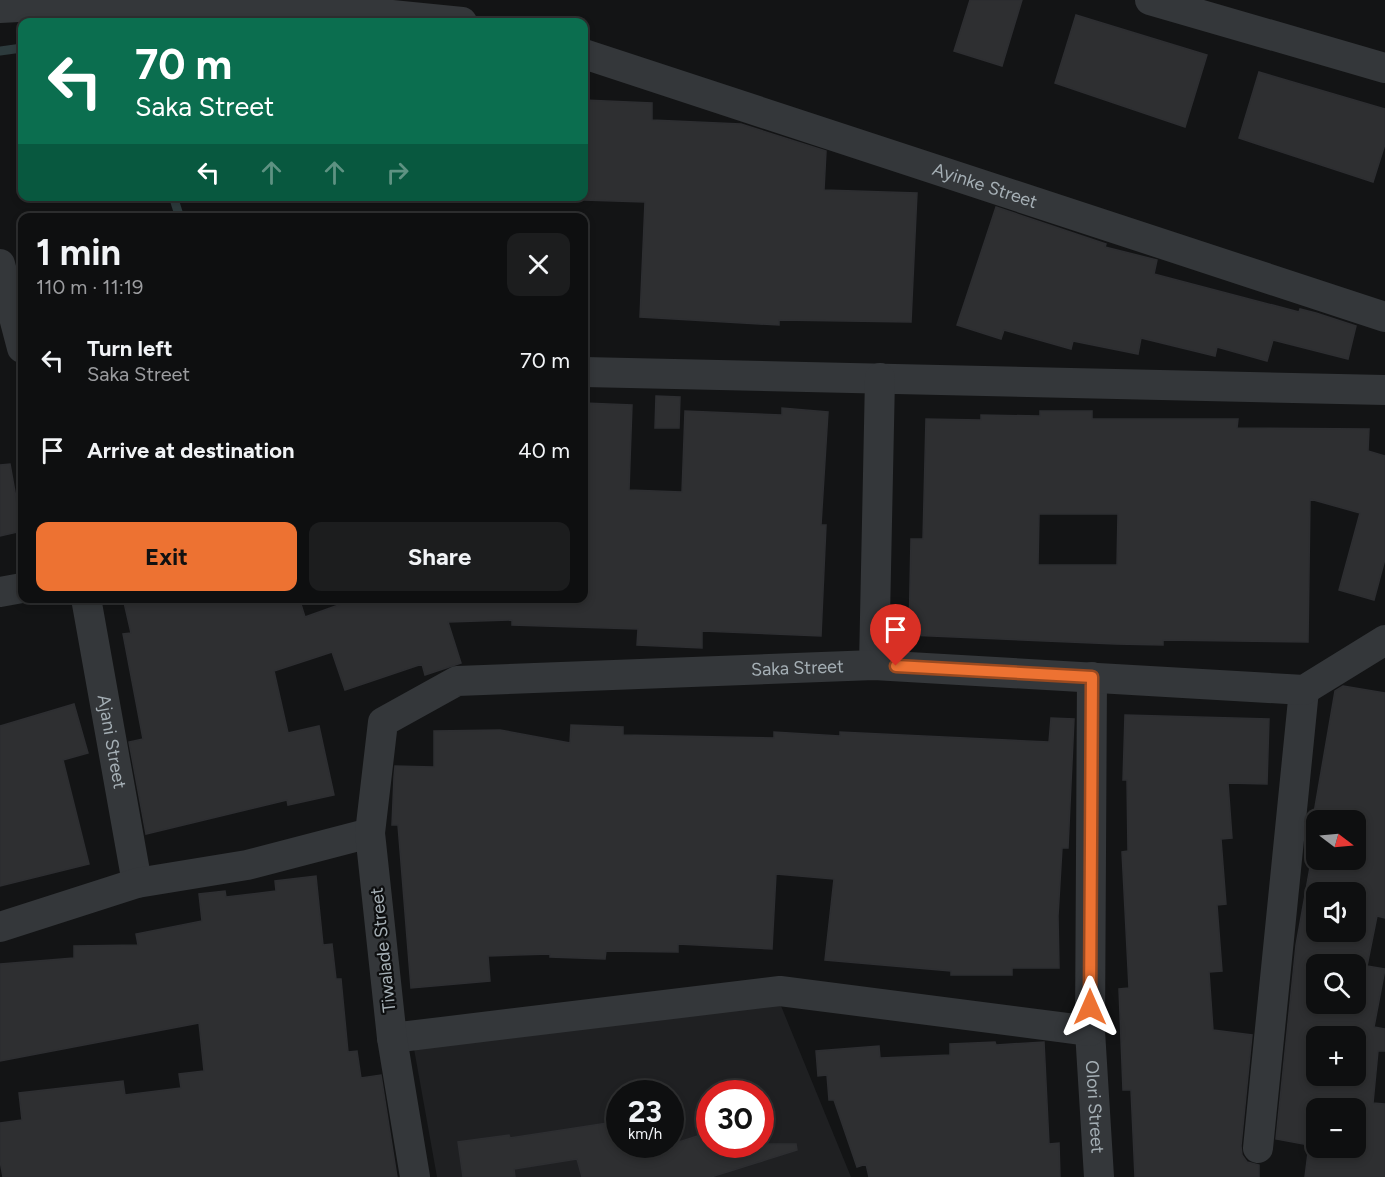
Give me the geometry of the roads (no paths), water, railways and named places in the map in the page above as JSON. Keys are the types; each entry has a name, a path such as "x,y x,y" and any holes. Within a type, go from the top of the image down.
{"street":[{"path":"1150,0 1385,68"},
{"path":"0,8 144,1 313,7 422,18"},
{"name":"Ayinke Street","path":"588,55 1385,317"},
{"path":"0,264 18,333"},
{"path":"588,372 1385,390"},
{"path":"874,665 880,378"},
{"path":"0,592 18,589"},
{"name":"Ajani Street","path":"87,603 137,883"},
{"path":"1258,1148 1305,690 1385,640"},
{"name":"Saka Street","path":"383,722 457,681 874,665 1305,690"},
{"name":"Olori Street","path":"1092,677 1090,1031 1099,1177"},
{"name":"Tiwalade Street","path":"383,722 370,833 392,1038 415,1177"},
{"path":"0,927 137,883 247,865 370,833"},
{"path":"392,1038 780,991 1090,1031"}],"waterway":[{"path":"0,51 18,49"},
{"path":"175,201 178,213"}]}
